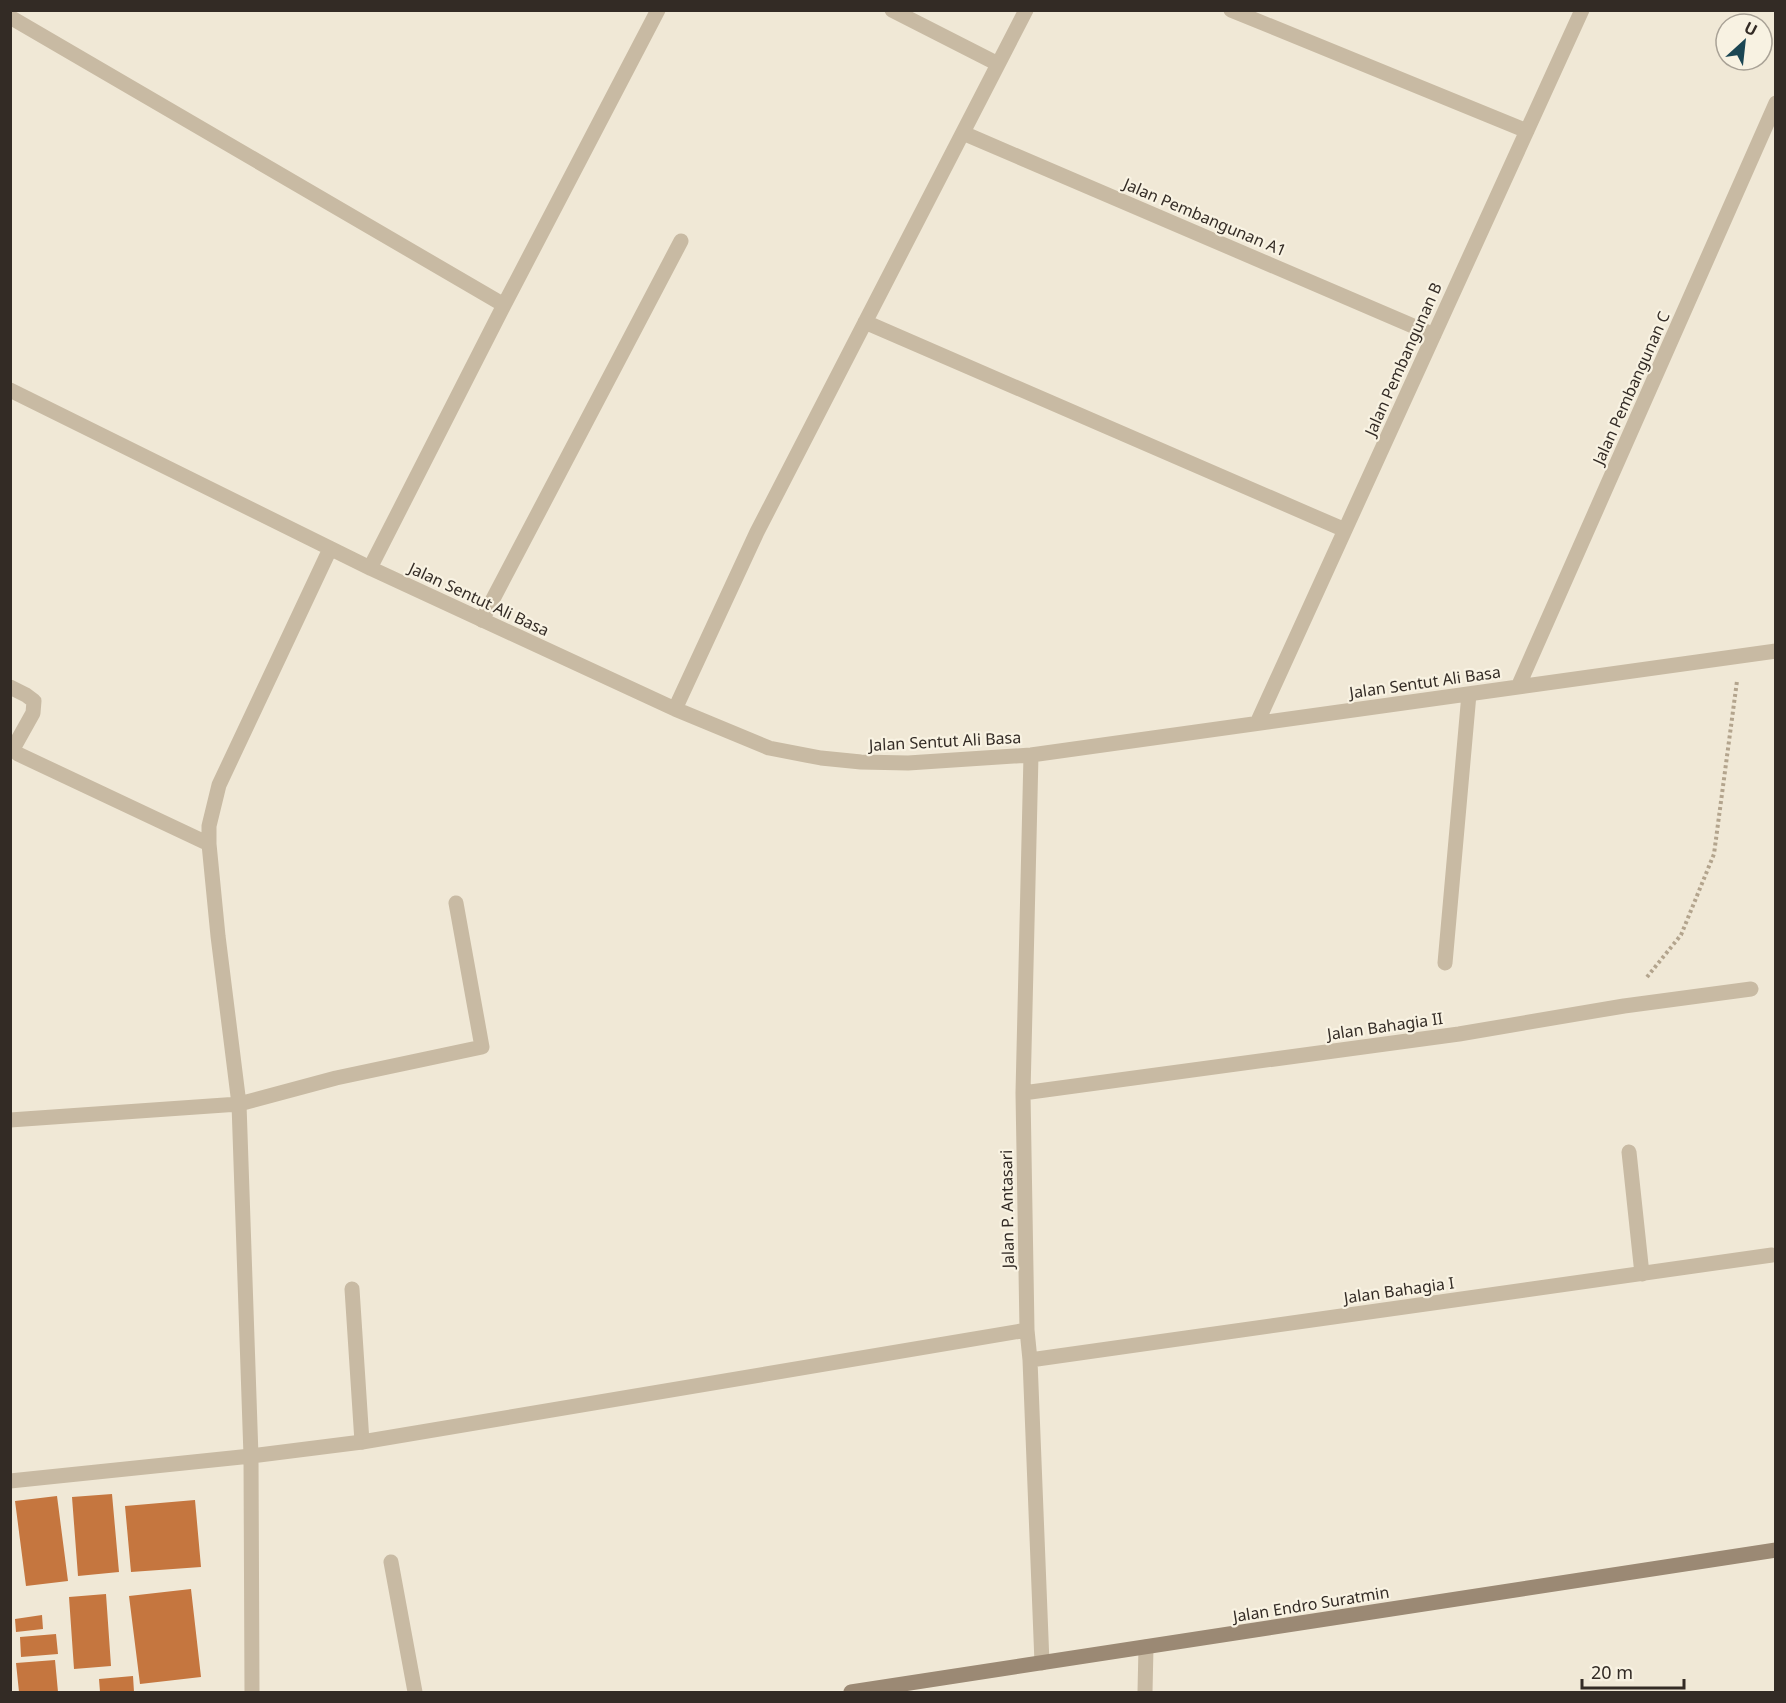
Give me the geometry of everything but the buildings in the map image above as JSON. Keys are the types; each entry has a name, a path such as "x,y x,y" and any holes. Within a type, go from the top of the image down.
{"main road":[{"name":"Jalan Endro Suratmin","path":"851,1692 884,1690 1042,1663 1776,1550"}],"street":[{"path":"370,568 658,10"},
{"path":"892,10 998,64"},
{"path":"675,709 757,532 1026,10"},
{"path":"1231,10 1527,131"},
{"name":"Jalan Pembangunan B","path":"1257,723 1582,10"},
{"path":"10,17 504,305"},
{"name":"Jalan Pembangunan C","path":"1518,687 1776,103"},
{"name":"Jalan Pembangunan A1","path":"963,133 1434,335"},
{"path":"482,620 681,241"},
{"path":"865,322 1345,530"},
{"name":"Jalan Sentut Ali Basa","path":"10,390 330,549 675,709 769,748 821,758 908,763 1031,755 1776,651"},
{"path":"252,1692 251,1456 239,1104 218,936 209,826 219,785 330,549"},
{"path":"10,687 34,701 33,713 14,747 18,754 209,844"},
{"path":"1445,963 1469,694"},
{"name":"Jalan P. Antasari","path":"1031,755 1023,1093 1027,1330 1042,1663"},
{"path":"10,1120 239,1104 336,1078 482,1047 456,903"},
{"name":"Jalan Bahagia II","path":"1023,1093 1459,1034 1624,1006 1751,989"},
{"path":"1629,1152 1642,1274"},
{"name":"Jalan Bahagia I","path":"1030,1360 1772,1255"},
{"path":"352,1289 362,1442"},
{"path":"10,1481 362,1442 1027,1330"},
{"path":"391,1562 415,1692"},
{"path":"1145,1692 1146,1647"}],"path":[{"path":"1624,1006 1681,935 1714,854 1740,656"}]}
